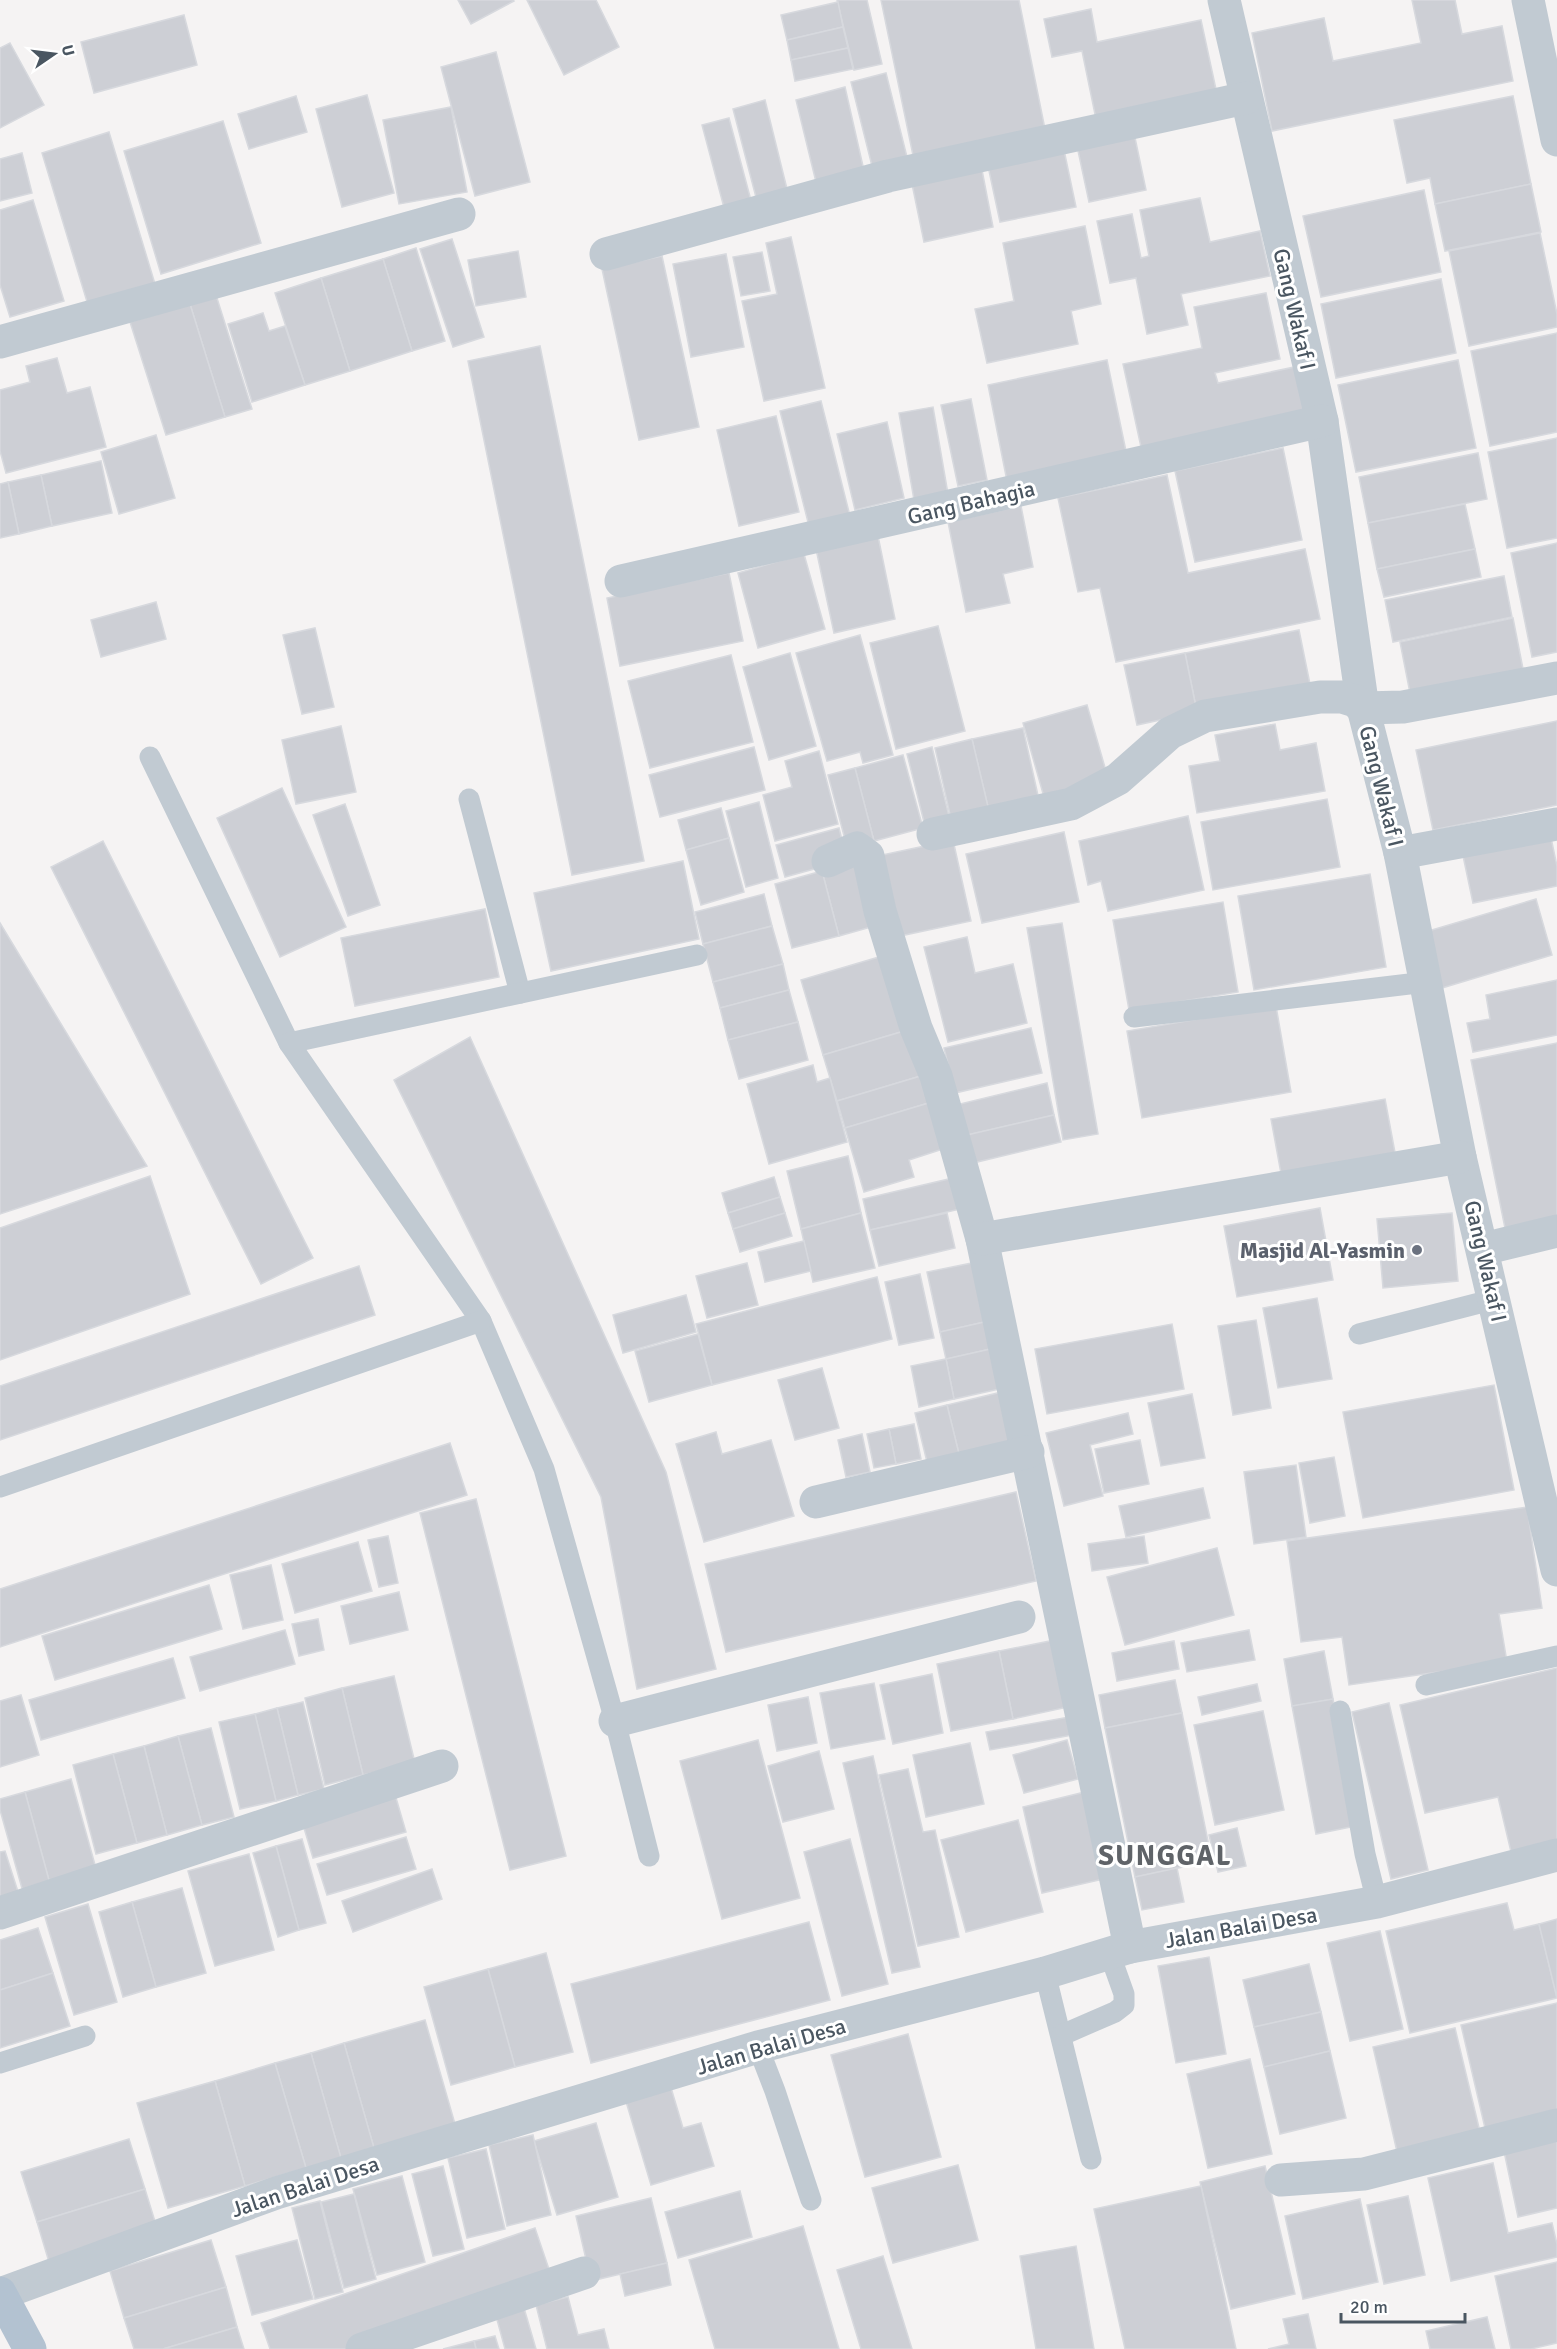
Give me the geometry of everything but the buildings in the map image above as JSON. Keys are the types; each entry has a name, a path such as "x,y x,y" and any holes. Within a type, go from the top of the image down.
{"main road":[{"path":"0,2294 30,2349"}],"street":[{"name":"Gang Wakaf I","path":"1224,0 1322,421 1363,708 1400,853 1460,1156 1556,1565"},
{"path":"1528,0 1557,140"},
{"path":"606,254 888,176 1246,98"},
{"path":"0,342 459,214"},
{"name":"Gang Bahagia","path":"621,581 1322,421"},
{"path":"933,834 1071,804 1118,778 1170,734 1205,716 1320,697 1342,697 1355,701 1363,708 1403,707 1557,678"},
{"path":"1400,853 1557,824"},
{"path":"828,861 857,848 868,856 883,922 916,1028 936,1076 982,1239 1028,1452 1119,1949"},
{"path":"982,1239 1460,1156"},
{"path":"1483,1249 1557,1231"},
{"path":"816,1502 1028,1452"},
{"path":"615,1721 1019,1617"},
{"path":"0,1912 442,1766"},
{"name":"Jalan Balai Desa","path":"0,2294 276,2193 758,2047 1045,1973 1119,1949 1377,1902 1557,1855"},
{"path":"1281,2180 1364,2174 1557,2125"},
{"path":"362,2349 584,2273"}],"lane":[{"path":"150,757 289,1043 481,1321 544,1469 615,1721 649,1856"},
{"path":"469,800 520,993"},
{"path":"289,1043 697,954"},
{"path":"1134,1017 1426,982"},
{"path":"1359,1334 1495,1299"},
{"path":"0,1487 481,1321"},
{"path":"1426,1685 1557,1656"},
{"path":"1340,1711 1365,1854 1377,1902"},
{"path":"1062,2035 1115,2012 1124,2005 1119,1949"},
{"path":"1045,1973 1049,1997 1062,2035 1091,2159"},
{"path":"0,2063 85,2036"},
{"path":"758,2047 811,2200"}],"place":[{"name":"Masjid Al-Yasmin","path":"1417,1250"}],"district":[{"name":"SUNGGAL","path":"1165,1855"}]}
